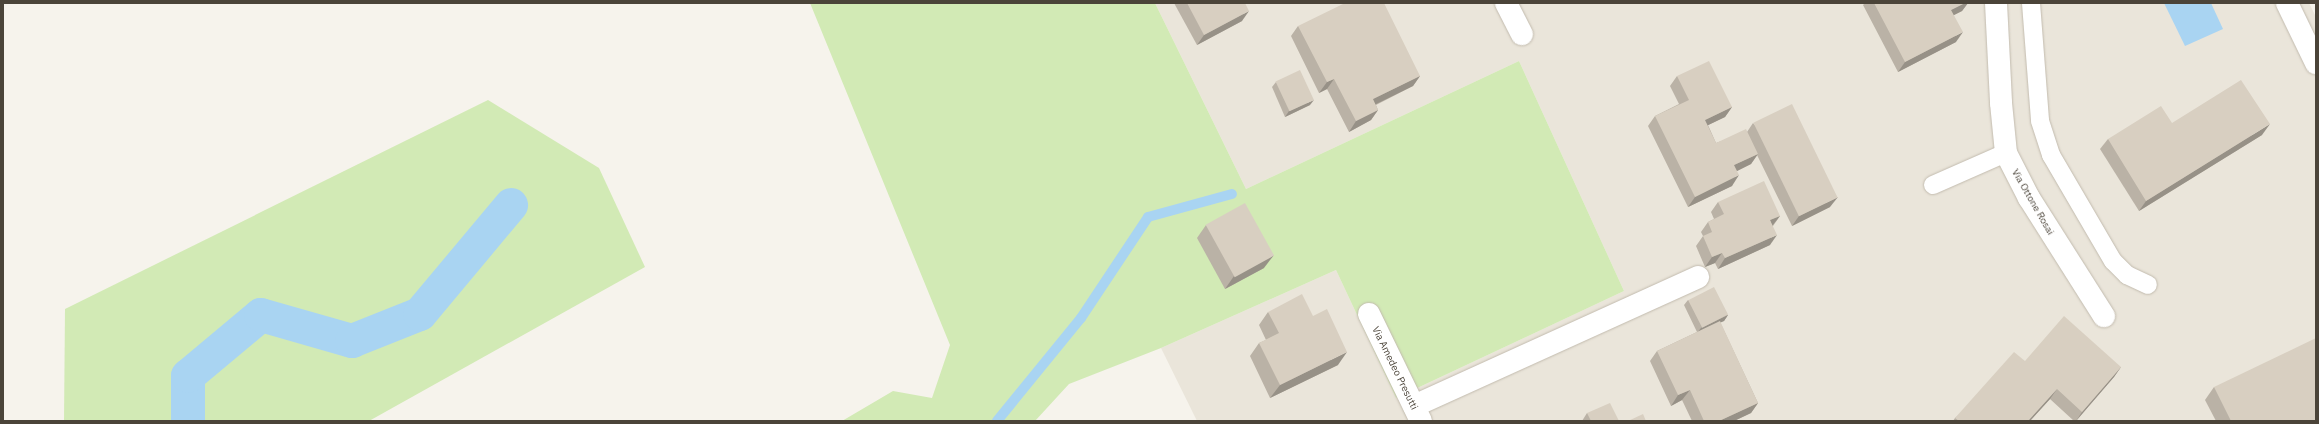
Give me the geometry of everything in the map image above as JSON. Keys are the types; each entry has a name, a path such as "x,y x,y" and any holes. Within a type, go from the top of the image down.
{"street":[{"path":"1506,3 1522,34"},
{"name":"Via Ottone Rosai","path":"1996,3 2001,103 2006,153 2023,188 2104,316"},
{"path":"2287,3 2316,63"},
{"path":"1418,414 1698,277"},
{"name":"Via Amedeo Presutti","path":"1369,314 1418,414"}],"lane":[{"path":"2031,3 2039,115 2051,155 2113,261 2127,275 2148,285"},
{"path":"1933,185 2006,153"}],"shaded area":[{"path":"1155,3 2309,3 2316,17 2316,421 1197,421 1161,348 1336,270 1396,398 1624,291 1519,61 1246,189"}],"green space":[{"path":"810,3 1155,3 1246,189 1519,61 1624,291 1396,398 1336,270 1161,348 1069,384 1035,421 842,421 893,391 932,398 950,345"},
{"path":"488,100 599,168 645,267 369,421 64,421 65,309"}],"water":[{"path":"2164,3 2211,3 2223,29 2185,46"}],"building":[{"path":"1187,3 1245,3 1249,11 1204,35"},
{"path":"1345,3 1384,3 1420,76 1373,99 1378,110 1356,121 1334,79 1327,82 1298,26"},
{"path":"1874,3 1965,3 1951,10 1963,32 1905,62"},
{"path":"1709,61 1732,107 1705,120 1716,143 1746,129 1758,154 1734,165 1739,175 1695,197 1655,116 1689,100 1677,76"},
{"path":"1300,70 1314,100 1289,111 1276,81"},
{"path":"2241,80 2270,124 2146,201 2108,139 2161,106 2172,123"},
{"path":"1792,104 1838,197 1799,216 1753,123"},
{"path":"1764,181 1780,216 1770,220 1777,235 1725,258 1722,253 1712,257 1703,236 1712,232 1708,222 1724,214 1718,202"},
{"path":"1245,203 1274,255 1235,277 1206,225"},
{"path":"1714,287 1728,315 1702,328 1688,300"},
{"path":"1302,294 1313,316 1327,309 1347,352 1280,385 1259,343 1279,333 1268,312"},
{"path":"2064,316 2121,367 2082,412 2057,389 2028,421 1959,421 1955,418 2014,352 2025,361"},
{"path":"1720,321 1758,403 1719,421 1704,421 1690,390 1678,395 1657,351"},
{"path":"2316,338 2316,421 2231,421 2214,387"},
{"path":"1610,403 1619,421 1591,421 1587,413"},
{"path":"1643,414 1646,421 1628,421"}],"waterway":[{"path":"997,421 1081,318 1148,217 1232,194"},
{"path":"188,421 188,376 261,315 352,341 420,314 511,205"}]}
